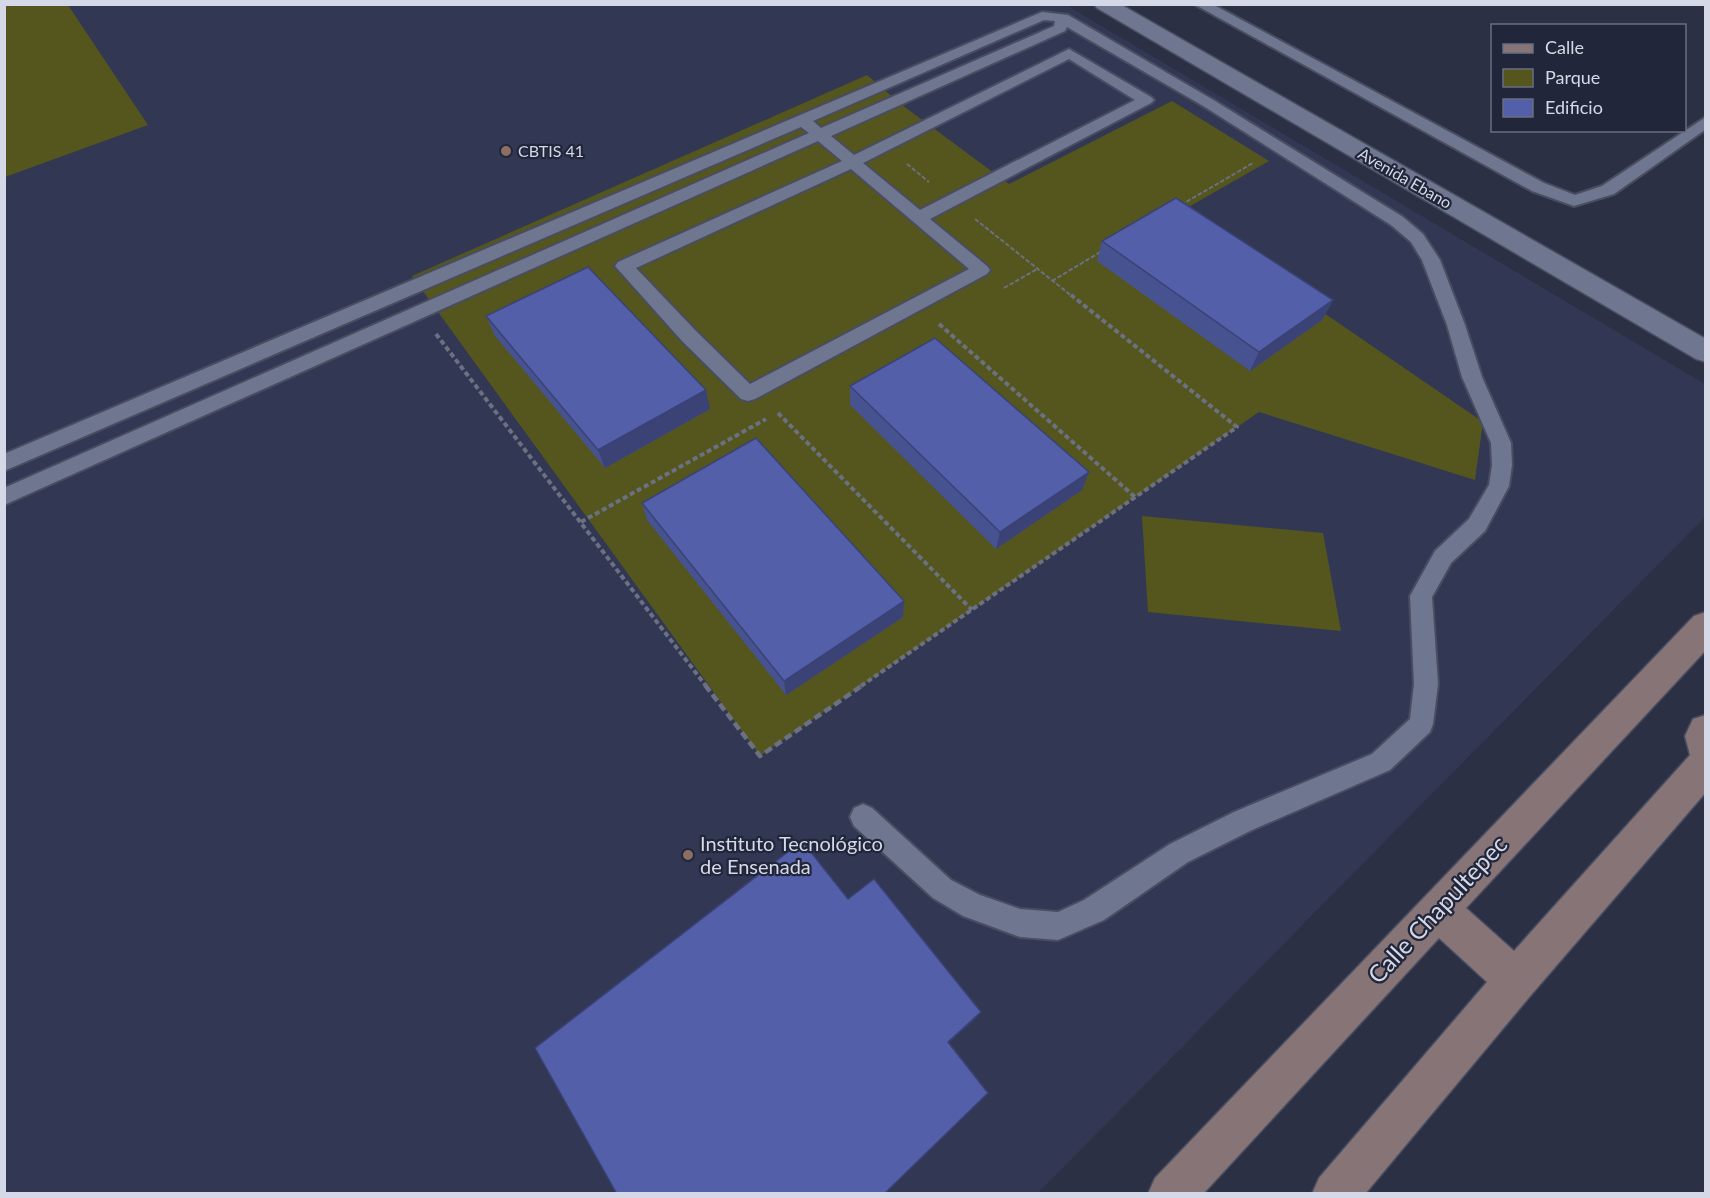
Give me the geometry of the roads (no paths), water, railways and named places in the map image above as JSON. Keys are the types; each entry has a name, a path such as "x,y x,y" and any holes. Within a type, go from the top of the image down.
{"main road":[{"name":"Calle Chapultepec","path":"1171,1194 1706,626"},
{"path":"1706,731 1703,736 1706,751"},
{"path":"1335,1194 1516,980 1706,764"},
{"path":"1438,910 1516,980"}],"street":[{"name":"Avenida Ebano","path":"1104,4 1706,352"}],"lane":[{"path":"1201,4 1538,187 1574,201 1608,190 1706,122"},
{"path":"4,462 803,121 1042,16 1063,18 1210,104 1397,221 1417,238 1434,269 1456,326 1472,377 1501,442 1502,465 1499,486 1476,525 1443,557 1421,596 1426,684 1421,724 1381,762 1243,821 1179,853 1094,910 1058,926 1020,923 973,906 942,889 863,817"},
{"path":"4,496 1060,28 1063,18"},
{"path":"803,121 820,135 852,162 918,218 981,270 748,394 689,336 624,266 852,162 1070,53 1146,100 918,218"},
{"path":"405,292 421,313"},
{"path":"369,307 384,329"},
{"path":"59,439 71,467"}],"place":[{"name":"CBTIS 41","path":"506,151"},
{"name":"Instituto Tecnológico de Ensenada","path":"688,855"}]}
